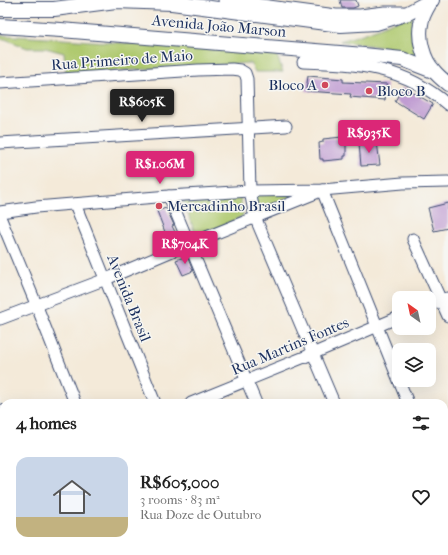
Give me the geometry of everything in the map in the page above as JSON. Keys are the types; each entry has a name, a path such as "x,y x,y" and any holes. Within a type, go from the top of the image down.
{"main road":[{"name":"Avenida João Marson","path":"0,9 54,9 70,4 114,1 172,3 341,25 376,23 408,13 432,0"},
{"path":"432,0 423,16 420,34 424,55 433,71 448,84"},
{"name":"Avenida João Marson","path":"0,26 364,55 402,59 433,71"}],"street":[{"path":"230,0 336,15 360,15 397,11 408,13"},
{"path":"303,62 356,66 395,73 413,80 427,88 448,105"},
{"name":"Rua Primeiro de Maio","path":"0,83 115,74 198,70 240,70 245,73 247,78 248,129"},
{"path":"0,143 286,126"},
{"path":"248,129 250,191 254,217 332,399"},
{"path":"0,212 36,207 169,196 250,191 322,190 403,183 448,182"},
{"path":"0,319 36,304 106,279 322,190"},
{"path":"322,190 406,399"},
{"path":"169,196 254,399"},
{"name":"Avenida Brasil","path":"75,204 153,399"},
{"path":"0,217 73,399"},
{"path":"413,239 445,299 448,316"},
{"name":"Rua Martins Fontes","path":"202,399 392,320"}],"green space":[{"path":"413,13 411,27 412,40 419,57 424,63 395,49 340,41 359,35"},
{"path":"0,35 276,53 283,72 255,72 250,63 66,74 64,53 45,48 27,48 5,39 0,39"},
{"path":"252,193 301,193 259,209"},
{"path":"240,195 243,216 197,238 182,198"}],"building":[{"path":"340,0 356,0 358,6 353,8 342,8"},
{"path":"308,76 343,79 343,82 387,84 385,100 350,97 351,94 306,91"},
{"path":"403,87 433,104 424,119 395,101"},
{"path":"342,137 343,141 346,140 346,156 344,156 344,159 323,161 323,159 320,159 319,143 323,142 323,139"},
{"path":"377,142 380,165 361,166 359,143"},
{"path":"448,203 448,228 434,231 428,208"},
{"path":"166,208 174,225 172,226 179,240 169,244 168,241 161,244 157,236 165,232 157,211"},
{"path":"187,256 193,271 183,275 176,260"}],"place":[{"name":"Bloco A","path":"325,85"},
{"name":"Bloco B","path":"369,91"},
{"name":"Mercadinho Brasil","path":"159,206"}]}
